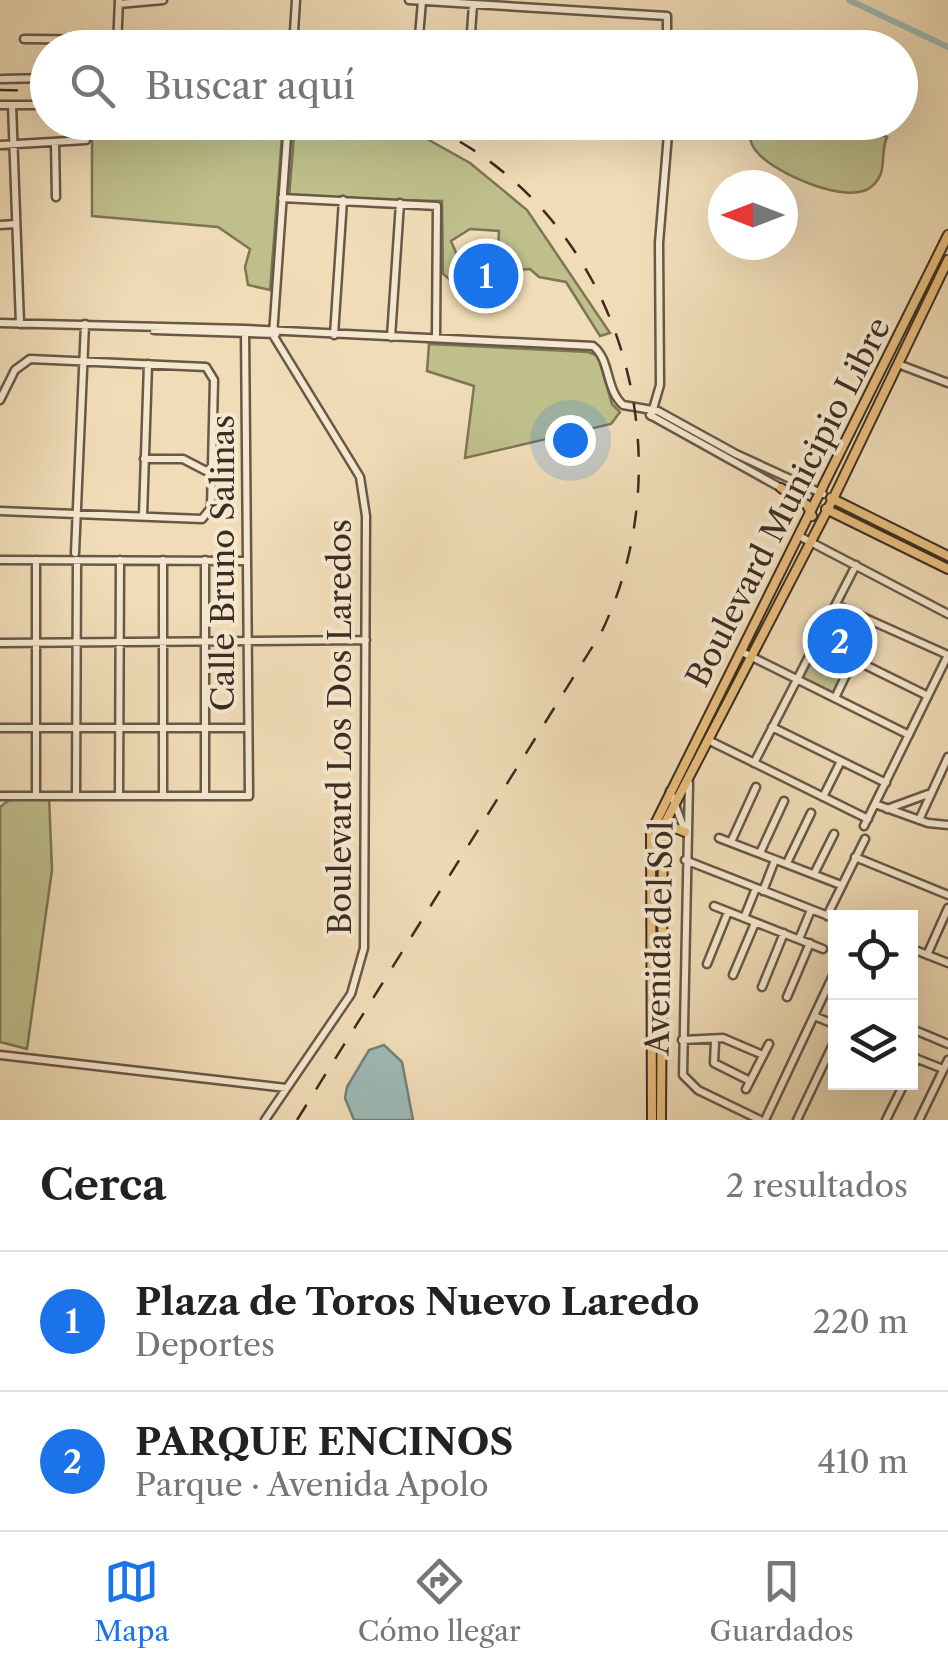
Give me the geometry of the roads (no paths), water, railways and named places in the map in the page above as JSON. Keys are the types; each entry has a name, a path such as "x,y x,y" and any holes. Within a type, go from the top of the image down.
{"main road":[{"name":"Boulevard Municipio Libre","path":"652,1120 650,842 670,791 703,738 746,654 948,234"},
{"name":"Boulevard Municipio Libre","path":"746,654 828,510 948,260"},
{"path":"901,331 912,336"},
{"path":"870,396 880,400"},
{"path":"782,488 808,505 812,516"},
{"path":"823,494 948,556"},
{"path":"817,505 948,569"},
{"path":"785,568 795,573"},
{"name":"Boulevard Municipio Libre","path":"661,833 692,772 703,738"},
{"path":"661,1118 661,833 670,826 685,832"}],"street":[{"path":"118,30 119,2 163,0"},
{"path":"294,30 296,0"},
{"path":"409,0 667,16 667,30"},
{"path":"420,30 422,1"},
{"path":"471,30 473,2"},
{"path":"24,39 30,39"},
{"path":"2,79 30,78"},
{"path":"0,105 30,106"},
{"path":"12,105 20,324"},
{"path":"0,145 86,140"},
{"path":"275,332 287,140"},
{"path":"651,412 660,385 659,243 668,140"},
{"path":"55,143 56,198"},
{"path":"282,198 436,206 436,338"},
{"path":"334,335 343,200"},
{"path":"390,336 400,203"},
{"path":"0,225 16,224"},
{"path":"0,323 593,346 601,353 620,402 651,412 823,494"},
{"path":"76,796 76,557 82,326"},
{"name":"Calle Bruno Salinas","path":"205,796 248,796 245,331"},
{"name":"Boulevard Los Dos Laredos","path":"264,1120 351,994 363,960 366,640 362,484 275,332"},
{"path":"0,400 21,362 206,367 212,372 212,474 208,515 202,519 0,512"},
{"path":"142,516 148,364"},
{"path":"898,364 948,383"},
{"path":"651,412 817,505"},
{"path":"144,458 183,459 212,474"},
{"path":"800,538 948,614"},
{"path":"0,560 247,560"},
{"path":"36,560 36,796"},
{"path":"119,796 120,560"},
{"path":"162,796 164,560"},
{"path":"0,796 205,796 205,560"},
{"path":"754,763 856,565"},
{"path":"703,738 824,797 866,823 948,655 836,604"},
{"path":"834,698 871,622"},
{"path":"0,642 366,640"},
{"path":"746,654 909,734"},
{"path":"853,660 928,696"},
{"path":"772,727 886,782"},
{"path":"0,728 248,728"},
{"path":"923,822 931,793 948,758"},
{"path":"824,797 841,761"},
{"name":"Avenida del Sol","path":"692,772 685,832 682,1040 686,1080 762,1120"},
{"path":"731,842 756,787"},
{"path":"670,791 685,832"},
{"path":"886,809 931,793"},
{"path":"760,853 784,801"},
{"path":"875,804 948,828"},
{"path":"787,863 811,813"},
{"path":"814,874 834,834"},
{"path":"719,838 841,885"},
{"path":"834,910 841,885 865,839"},
{"path":"855,857 948,895"},
{"path":"744,918 775,859"},
{"path":"685,860 828,916"},
{"path":"714,906 823,949"},
{"path":"927,954 948,908"},
{"path":"799,939 811,910"},
{"path":"707,964 728,912"},
{"path":"733,975 755,923"},
{"path":"762,987 784,934"},
{"path":"787,998 810,944"},
{"path":"918,951 948,963"},
{"path":"762,1120 828,985"},
{"path":"824,994 828,995"},
{"path":"814,1016 828,1022"},
{"path":"918,1031 948,1044"},
{"path":"682,1040 726,1040 764,1055"},
{"path":"715,1042 714,1063 748,1085 769,1044"},
{"path":"0,1055 286,1088"},
{"path":"797,1120 828,1055"},
{"path":"918,1059 943,1069"},
{"path":"918,1120 948,1060"},
{"path":"886,1120 900,1090"},
{"path":"661,1118 672,1120"}],"water":[{"path":"384,1045 402,1062 413,1120 354,1120 345,1098 347,1087 369,1050"}],"waterway":[{"path":"849,0 912,30"},
{"path":"918,33 948,47"}],"railway":[{"path":"0,90 30,91"},
{"path":"297,1120 601,633 627,561 638,487 635,412 618,340 587,272 544,211 488,160 453,140"}],"place":[{"name":"Plaza de Toros Nuevo Laredo","path":"486,276"},
{"name":"PARQUE ENCINOS","path":"840,641"}]}
